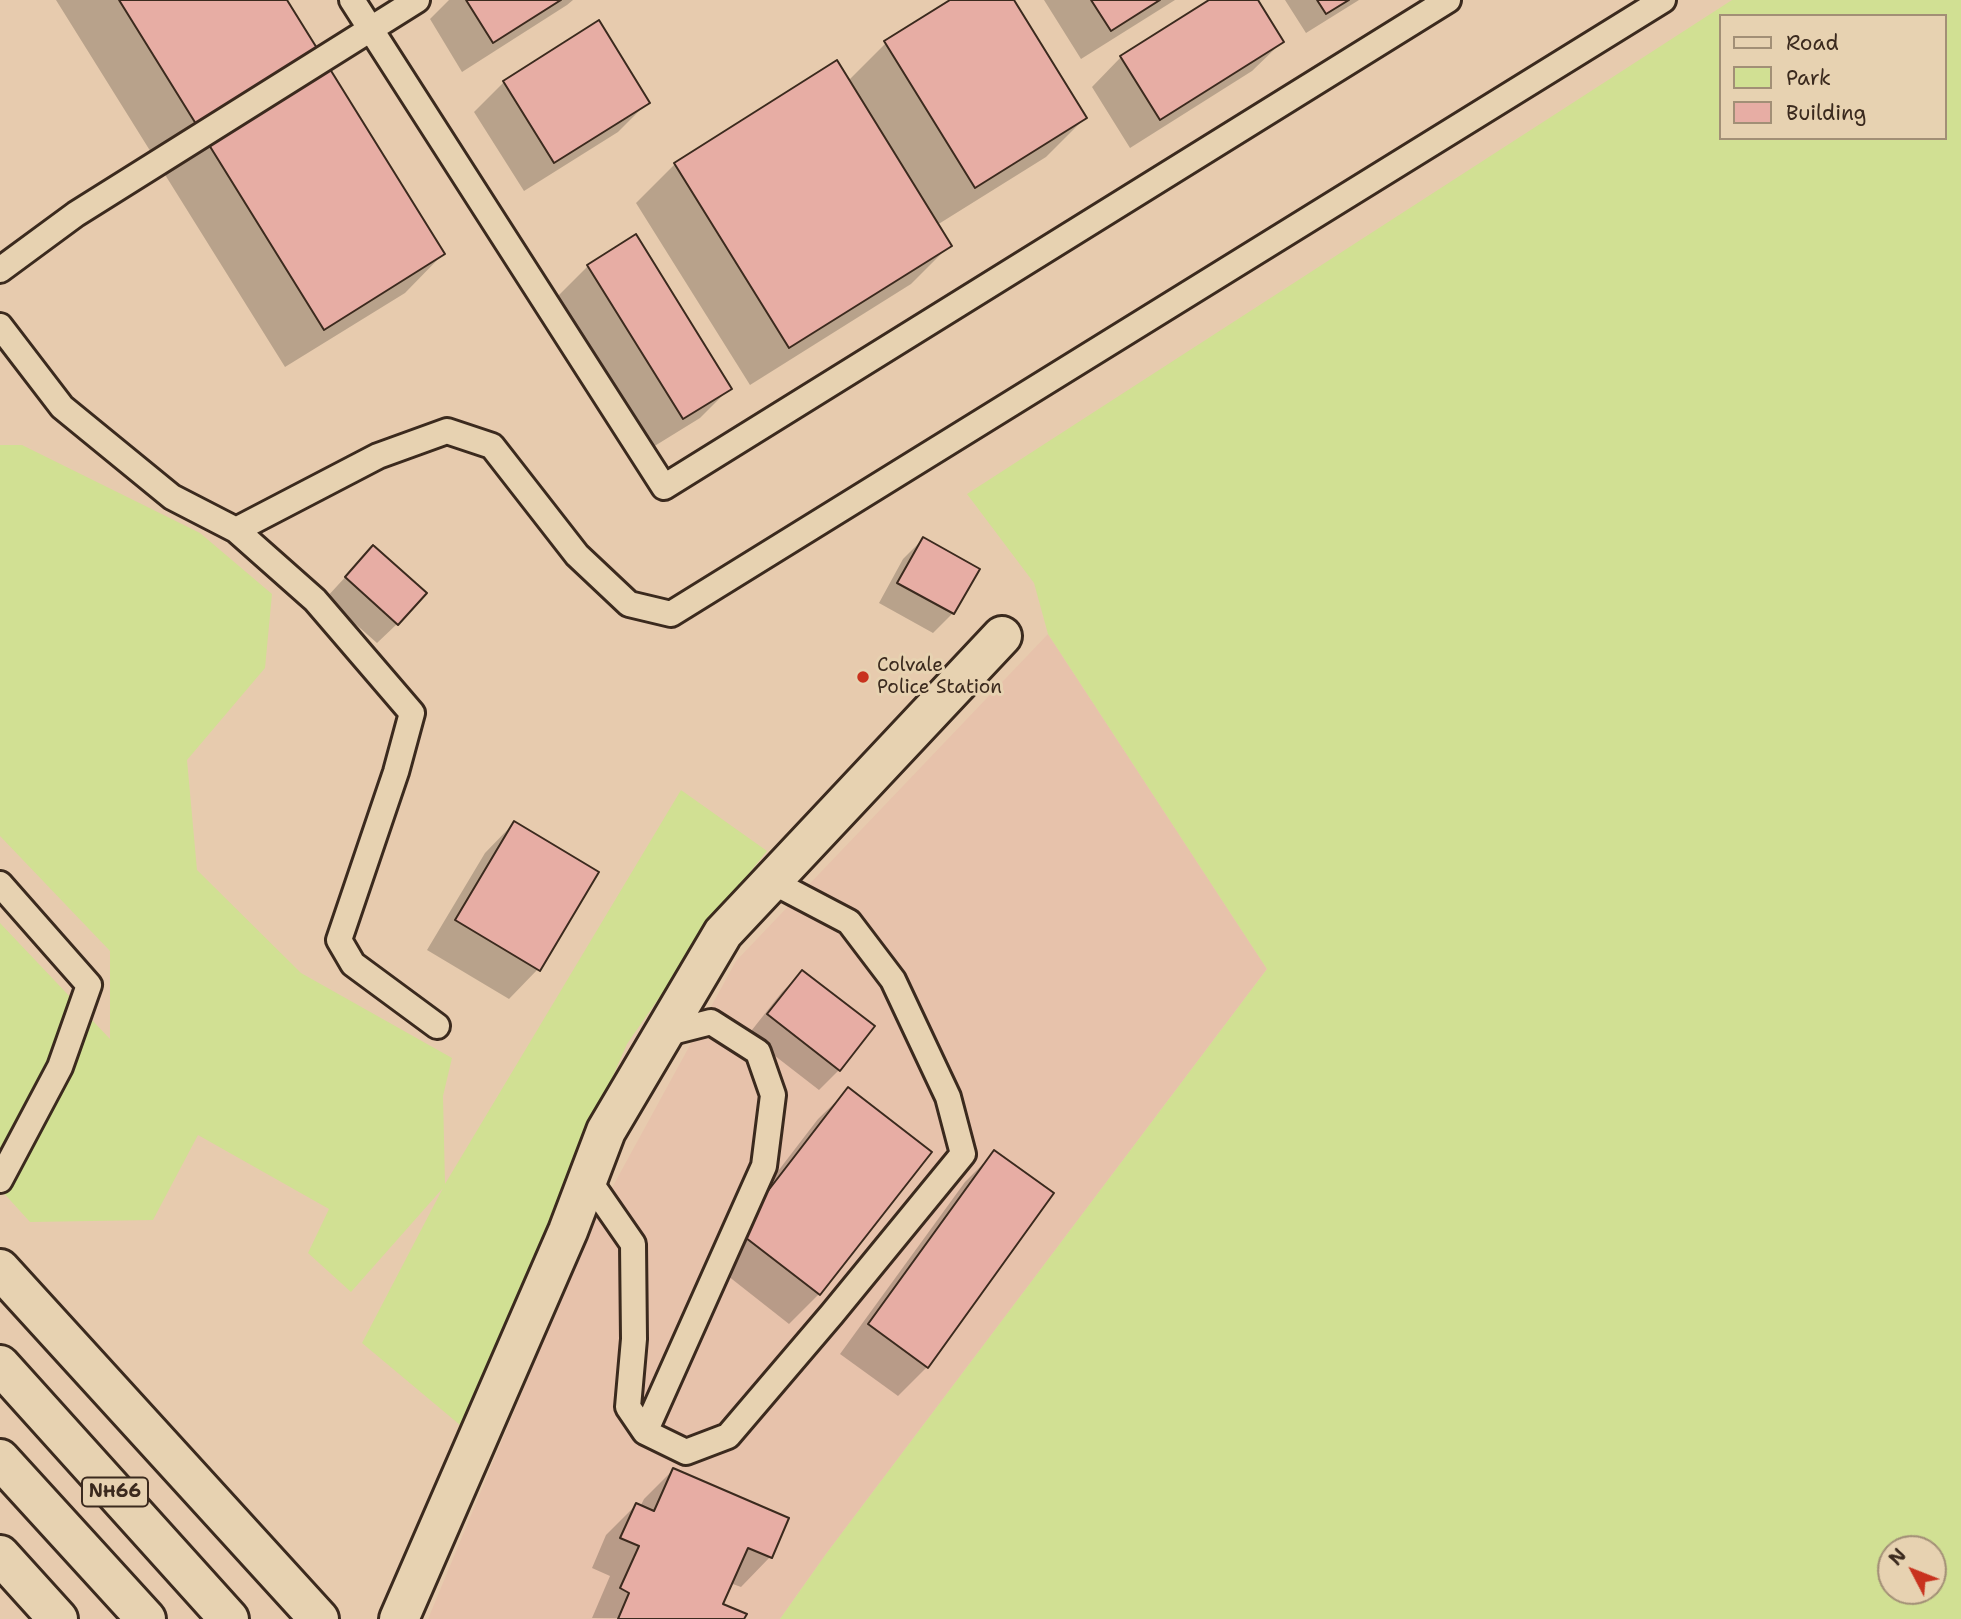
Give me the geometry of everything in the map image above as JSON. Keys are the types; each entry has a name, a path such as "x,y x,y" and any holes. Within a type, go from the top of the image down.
{"main road":[{"path":"399,1619 568,1231 606,1131 723,933 1002,636"},
{"path":"0,1269 319,1619"},
{"name":"NH66","path":"0,1365 229,1619"},
{"name":"NH66","path":"0,1459 146,1619"},
{"path":"0,1555 58,1619"}],"lane":[{"path":"352,0 664,486 1448,0"},
{"path":"0,271 76,215 417,0"},
{"path":"236,530 378,456 447,431 492,446 577,555 629,604 671,614 1663,0"},
{"path":"0,326 62,407 172,497 236,530 315,600 412,713 396,772 339,940 353,964 437,1026"},
{"path":"588,1179 633,1244 634,1339 628,1407 645,1432 686,1452 728,1436 963,1154 948,1097 893,980 849,922 771,881"},
{"path":"0,884 89,985 60,1067 0,1180"},
{"path":"645,1432 764,1166 773,1096 758,1052 711,1022 663,1034"}],"shaded area":[{"path":"1048,634 1267,969 826,1554 780,1619 428,1619 590,1228 736,961"}],"green space":[{"path":"1732,0 1961,0 1961,1619 780,1619 826,1554 1267,969 1048,634 1034,583 967,494"},
{"path":"0,445 22,445 200,533 272,594 265,668 187,760 197,870 301,973 452,1058 443,1096 445,1184 681,790 767,851 725,903 627,1044 460,1425 362,1343 443,1188 351,1292 308,1253 329,1209 198,1135 153,1220 30,1222 0,1189 0,923 110,1039 110,951 0,836"}],"building":[{"path":"119,0 287,0 445,254 324,330"},
{"path":"466,0 561,0 493,43"},
{"path":"950,0 1014,0 1087,118 975,188 884,41"},
{"path":"1091,0 1160,0 1111,31"},
{"path":"1209,0 1258,0 1284,42 1160,120 1120,56"},
{"path":"1317,0 1349,0 1326,14"},
{"path":"599,20 650,103 554,163 503,81"},
{"path":"837,60 952,246 789,348 674,163"},
{"path":"636,234 732,389 683,419 587,265"},
{"path":"923,537 980,569 954,614 897,583"},
{"path":"373,545 427,593 398,625 345,577"},
{"path":"514,821 599,872 540,971 455,920"},
{"path":"802,970 875,1026 840,1071 767,1014"},
{"path":"848,1087 932,1152 820,1295 737,1231"},
{"path":"994,1150 1054,1193 928,1368 868,1324"},
{"path":"673,1468 789,1518 772,1558 748,1548 723,1604 747,1614 744,1619 618,1619 629,1593 620,1588 639,1546 620,1538 636,1503 654,1511"}],"place":[{"name":"Colvale Police Station","path":"863,677"}]}
